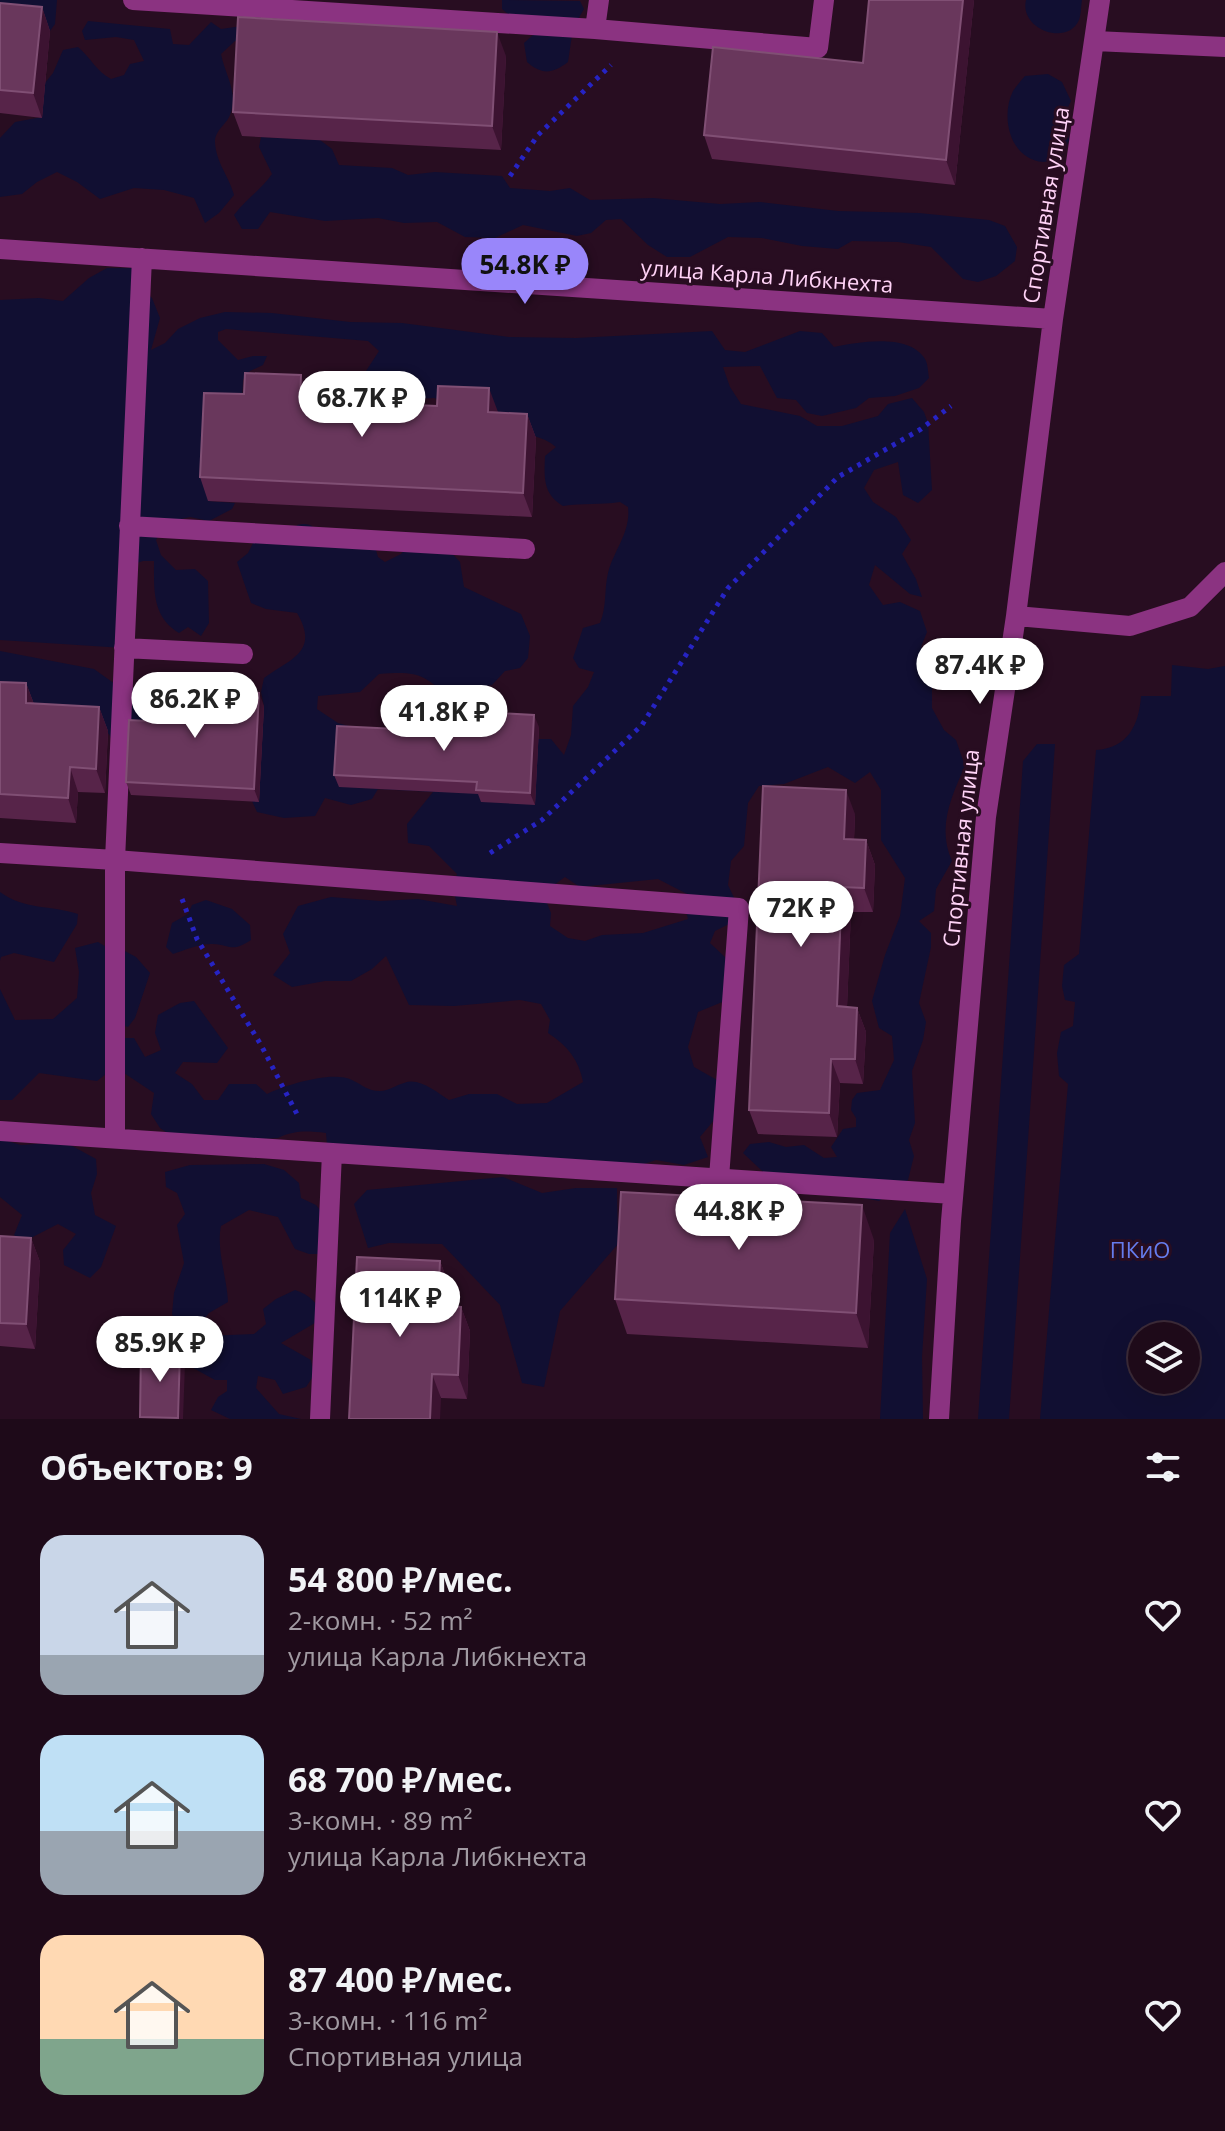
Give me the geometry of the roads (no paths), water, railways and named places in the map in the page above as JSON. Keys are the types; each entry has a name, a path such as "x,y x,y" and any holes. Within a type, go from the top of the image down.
{"street":[{"path":"133,0 209,2 595,29 818,48 824,0"},
{"path":"595,29 599,0"},
{"name":"Спортивная улица","path":"939,1419 953,1194 986,817 1016,616 1053,319 1100,0"},
{"path":"1095,41 1225,47"},
{"name":"улица Карла Либкнехта","path":"0,249 1053,319"},
{"path":"115,1138 115,860 142,258"},
{"path":"129,526 525,549"},
{"path":"1016,616 1130,626 1190,607 1225,572"},
{"path":"124,648 243,654"},
{"path":"0,853 739,908 719,1178"},
{"path":"0,1131 953,1194"},
{"path":"320,1419 325,1152"}],"park label":[{"name":"ПКиО","path":"1140,1250"}]}
